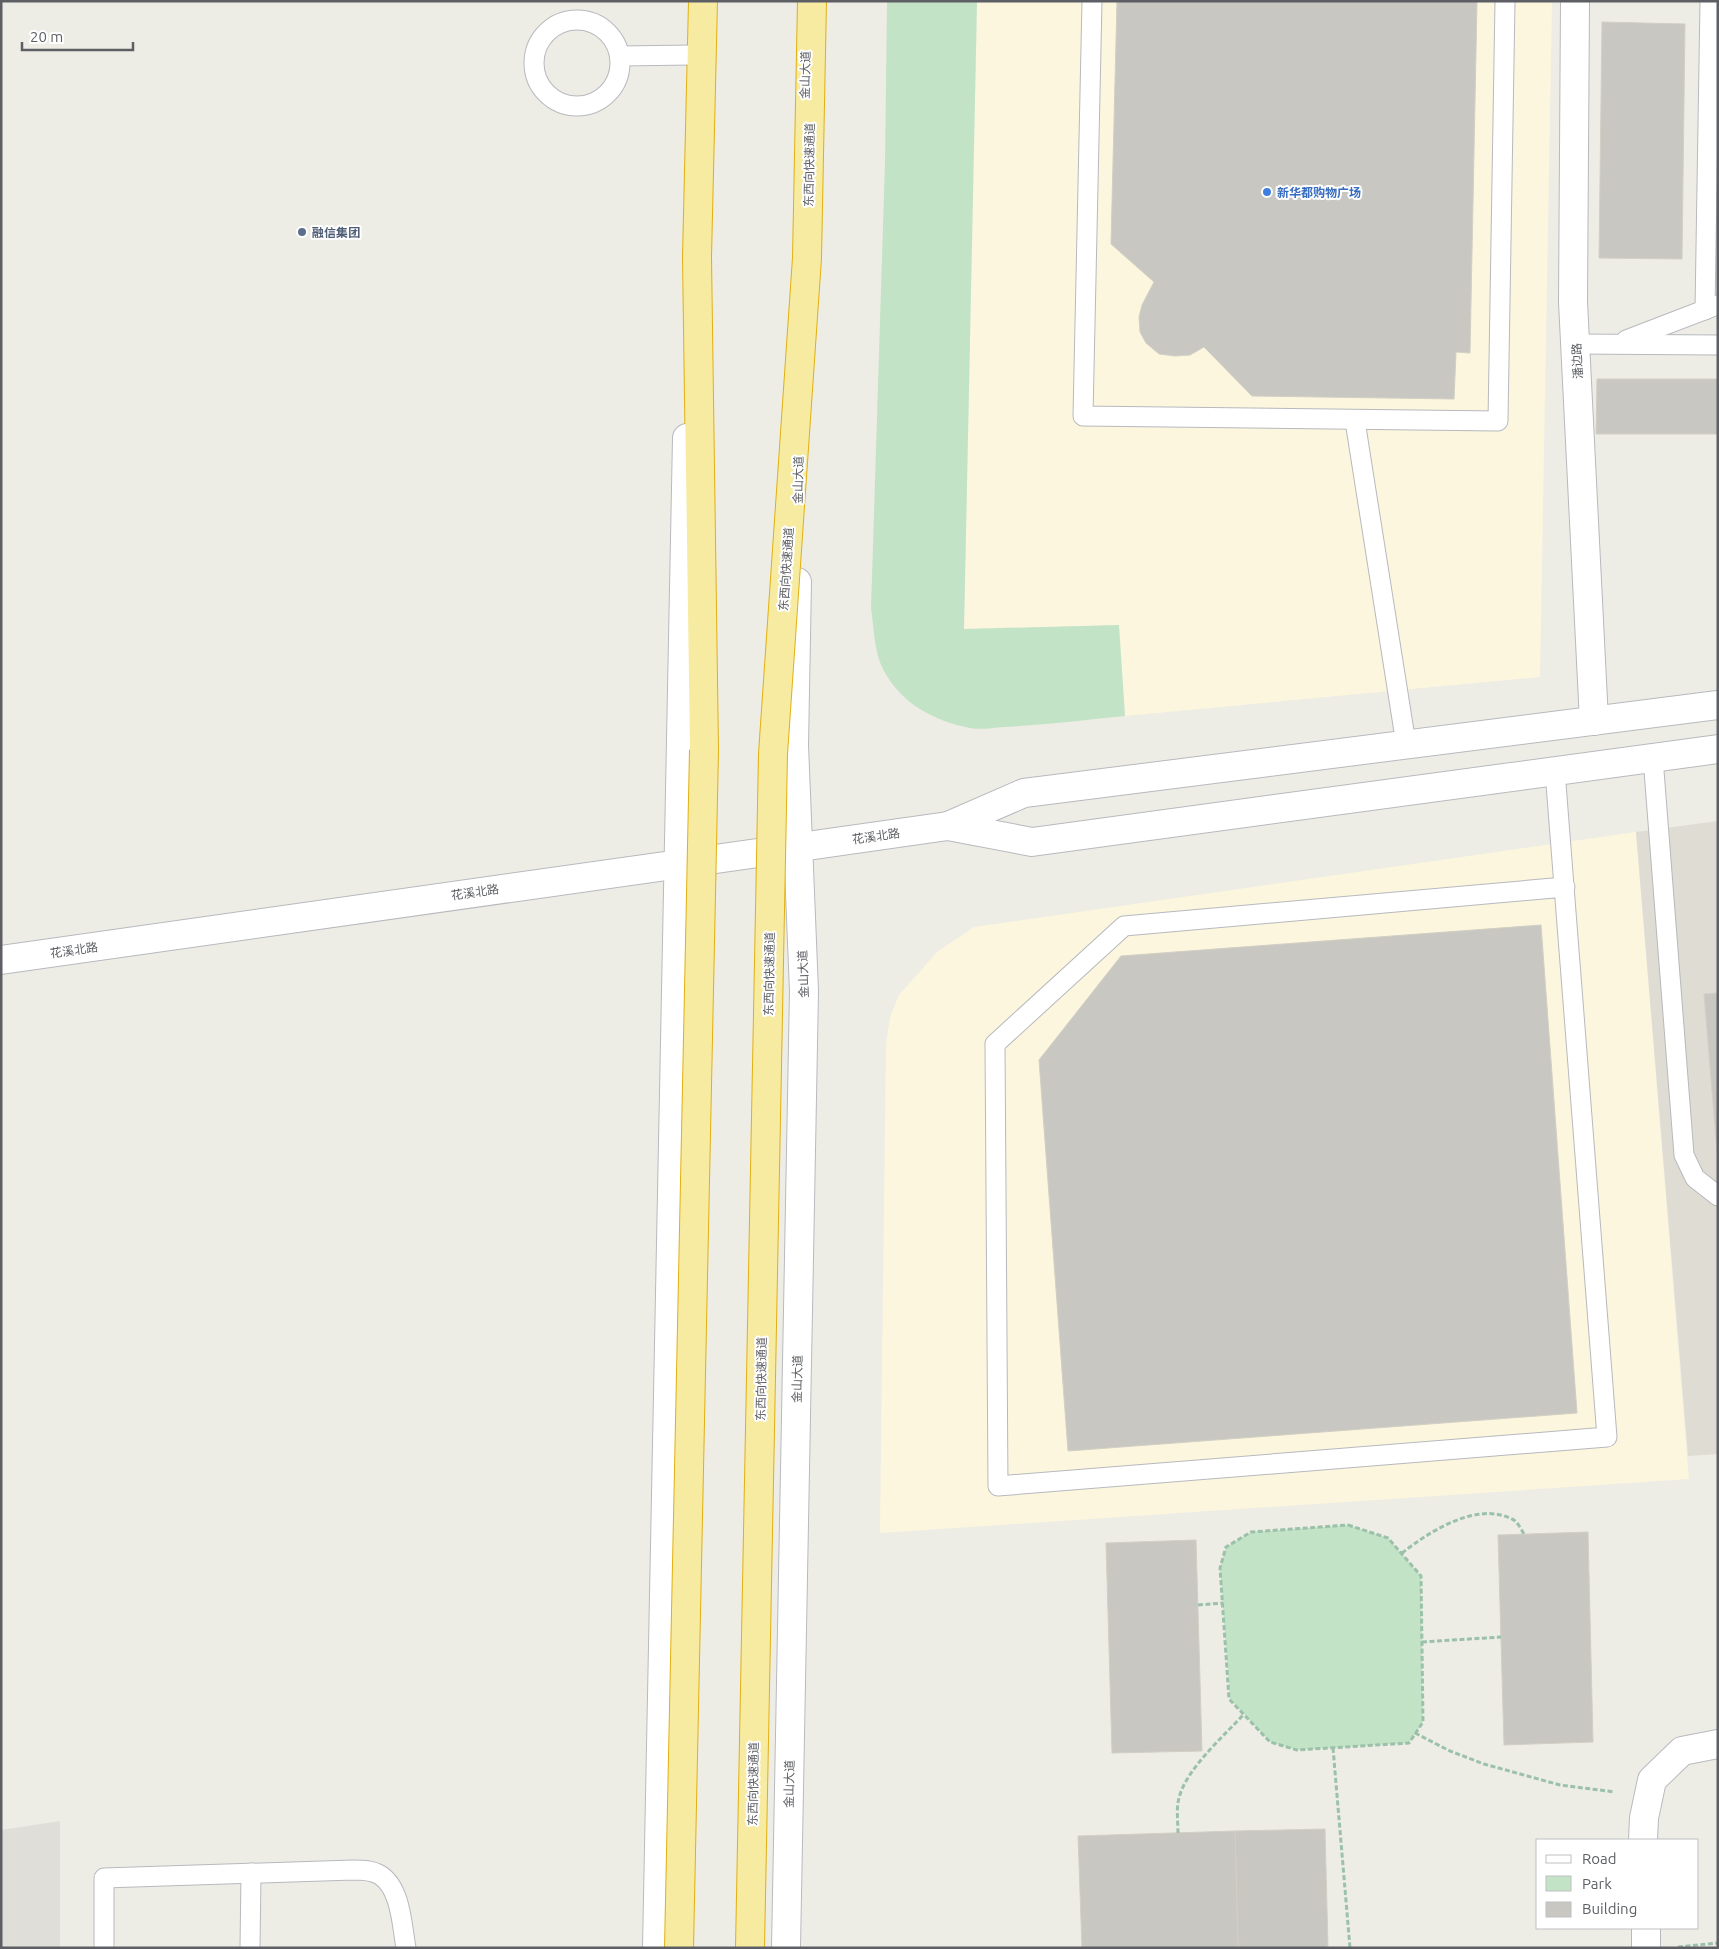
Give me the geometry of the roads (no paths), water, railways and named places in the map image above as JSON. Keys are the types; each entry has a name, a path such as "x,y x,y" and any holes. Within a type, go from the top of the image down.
{"highway":[{"path":"680,1948 704,750 697,257 703,1"},
{"name":"东西向快速通道","path":"750,1948 773,754 807,258 812,1"}],"main road":[{"path":"657,1948 680,863 693,1"},
{"name":"金山大道","path":"786,1948 804,991 794,745 806,1"},
{"name":"潘边路","path":"1575,1 1572,254 1594,721"},
{"path":"948,826 1024,794 1718,704"},
{"path":"948,826 1032,842 1718,749"},
{"name":"花溪北路","path":"1,960 948,826"},
{"path":"1643,1839 1644,1818 1652,1780 1682,1751 1718,1744"},
{"path":"1646,1929 1646,1948"}],"lane":[{"path":"1092,1 1083,416 1355,421 1498,421 1504,1"},
{"path":"1615,344 1711,307 1710,1"},
{"path":"570,20 584,20 597,24 608,32 616,43 620,56 620,71 614,85 605,97 592,104 577,107 562,104 549,97 540,86 534,72 534,57 538,43 546,32 557,24 570,20"},
{"path":"620,56 693,55"},
{"path":"1576,344 1718,345"},
{"path":"1355,421 1406,744"},
{"path":"1652,758 1684,1155 1695,1178 1718,1196"},
{"path":"1555,771 1565,887 1607,1437 998,1486 995,1044 1124,926 1565,887"},
{"path":"104,1948 104,1878 353,1870 367,1870 381,1876 391,1890 398,1905 406,1948"},
{"path":"250,1948 251,1873"}],"place":[{"name":"新华都购物广场","path":"1267,192"},
{"name":"融信集团","path":"302,232"}]}
